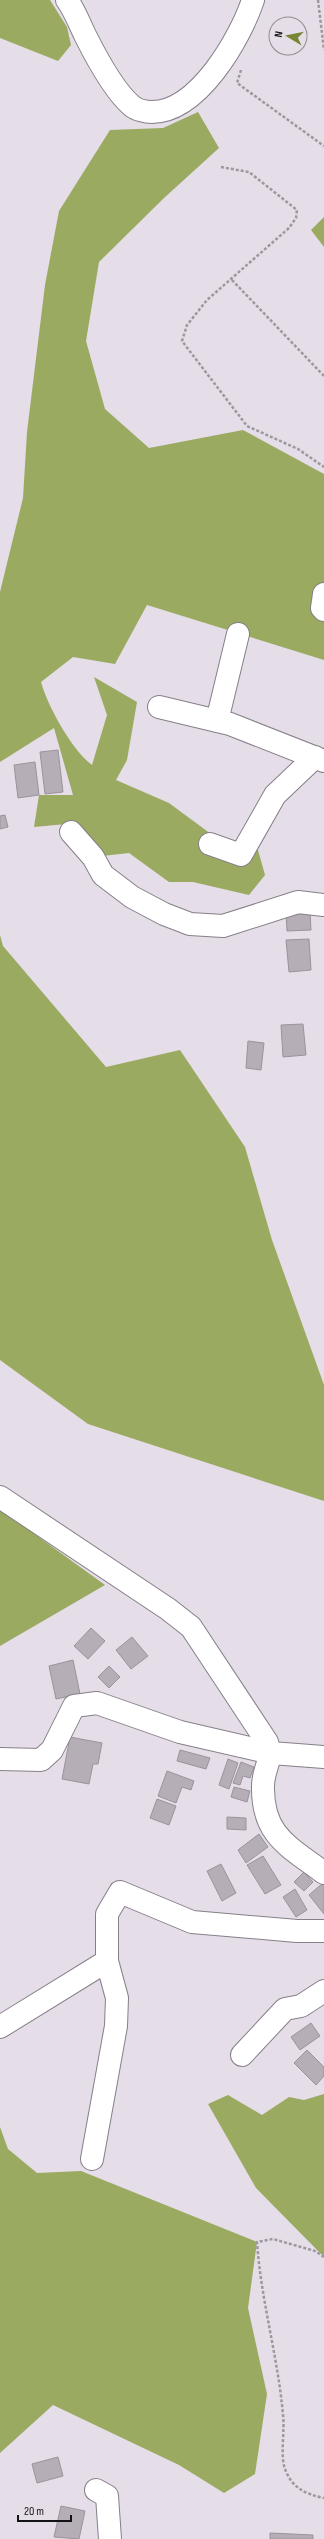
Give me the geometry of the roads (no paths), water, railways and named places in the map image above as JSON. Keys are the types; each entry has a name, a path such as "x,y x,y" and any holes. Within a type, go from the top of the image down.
{"street":[{"path":"67,0 96,56 119,91 133,107 155,112 162,112 182,104 212,74 234,43 253,0"},
{"path":"324,594 322,608 324,610"},
{"path":"217,721 238,634"},
{"path":"159,707 217,721 319,759 276,795 241,855 210,844"},
{"path":"71,832 93,857 103,875 132,897 164,914 190,924 223,926 298,902 324,905"},
{"path":"0,1497 168,1609 191,1628 267,1742 271,1753 263,1786 268,1824 280,1840 324,1873"},
{"path":"0,1758 41,1760 52,1750 74,1706 97,1703 180,1732 271,1753 324,1757"},
{"path":"92,2159 116,2026 117,1998 107,1961 107,1914 120,1892 192,1922 297,1931 324,1931"},
{"path":"0,2027 107,1961"},
{"path":"242,2055 285,2009 301,2006 324,1991"},
{"path":"96,2490 107,2496 110,2539"}]}
